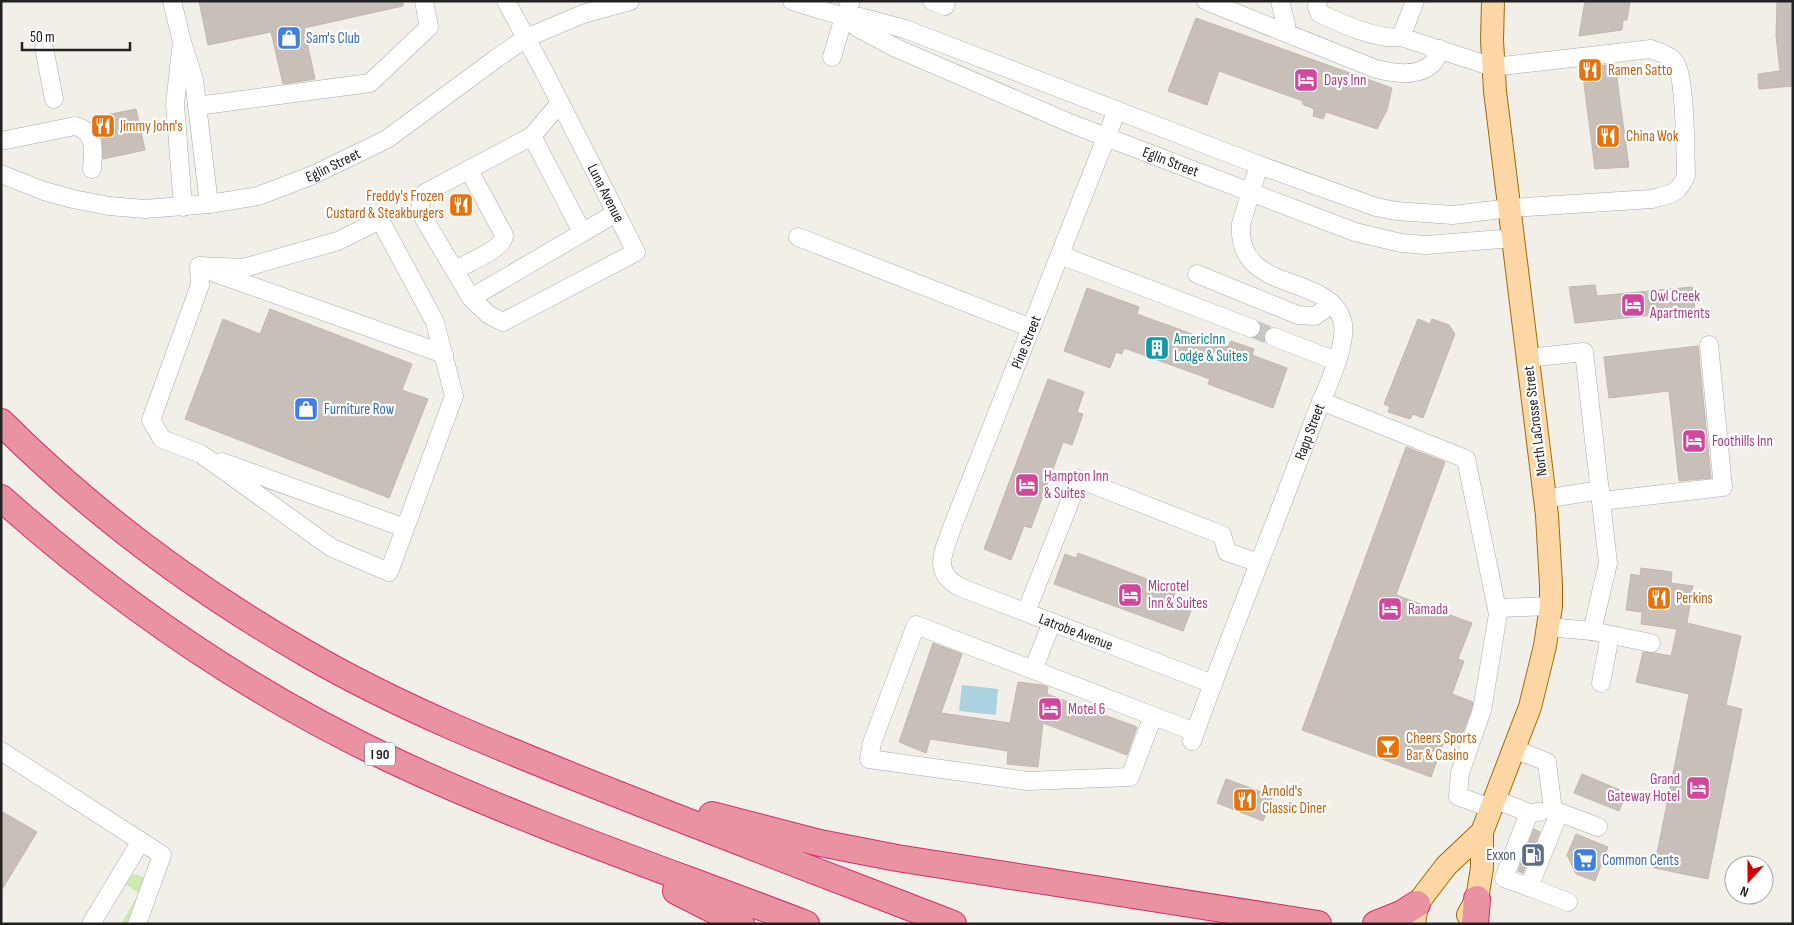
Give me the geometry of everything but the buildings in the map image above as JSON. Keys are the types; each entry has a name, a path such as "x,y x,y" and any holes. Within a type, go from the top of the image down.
{"highway":[{"path":"1,422 74,489 142,545 222,602 310,656 353,679 474,737 631,800 953,924"},
{"name":"I 90","path":"1,498 111,590 244,679 317,722 392,760 516,814 806,924"},
{"path":"474,737 695,810 820,843 906,860 1316,924"},
{"path":"516,814 708,906 741,924"},
{"path":"1376,924 1401,914 1415,914"}],"main road":[{"name":"North LaCrosse Street","path":"1463,924 1476,911 1482,868 1482,832 1514,750 1536,686 1550,616 1550,561 1544,499 1493,67 1493,1"},
{"name":"North LaCrosse Street","path":"1415,914 1446,866 1482,832"}],"street":[{"path":"172,1 194,80 209,204"},
{"path":"197,106 370,83 429,28 424,1"},
{"name":"Luna Avenue","path":"471,298 489,316 503,322 636,252 506,1"},
{"name":"Eglin Street","path":"1,174 44,192 109,206 146,209 183,207 258,196 313,175 387,139 526,38 583,14 630,1"},
{"name":"Eglin Street","path":"792,1 847,9 860,17 905,28 1358,202 1396,211 1452,215 1510,208 1652,199 1671,194 1682,187 1686,175 1682,85 1674,62 1664,54 1650,49 1493,67"},
{"path":"932,1 944,6 946,1"},
{"path":"1206,1 1376,69 1400,74 1407,74 1434,63 1440,49"},
{"path":"1280,1 1286,33"},
{"path":"1318,1 1317,8 1319,13 1381,37 1393,39 1401,37 1493,67"},
{"path":"1401,37 1413,2"},
{"path":"832,57 847,9"},
{"name":"Eglin Street","path":"847,9 858,28 896,48 1106,138 1354,232 1401,243 1426,245 1514,238"},
{"path":"182,42 175,104 183,207"},
{"path":"44,48 54,99"},
{"path":"560,103 532,136 425,193 421,200 420,212 471,298 616,213"},
{"name":"Pine Street","path":"944,574 942,566 945,548 1117,110"},
{"path":"6,140 75,126 84,128 89,133 93,147 92,169"},
{"path":"532,136 582,232"},
{"path":"1197,274 1298,315 1315,316 1332,304 1316,294 1273,277 1256,266 1250,259 1242,243 1240,233 1249,192 1259,165"},
{"path":"455,270 498,247 504,239 504,234 469,170"},
{"path":"198,266 243,268 338,241 380,220 435,322 454,396 388,572 332,548 201,454"},
{"path":"798,237 1031,328"},
{"path":"1060,255 1251,328"},
{"path":"198,266 444,354"},
{"path":"198,266 200,285 150,420 162,439 405,528"},
{"name":"Rapp Street","path":"1153,716 1193,736 1336,361 1344,330 1338,312 1332,304"},
{"path":"1274,337 1336,361"},
{"path":"1544,499 1723,488 1709,346"},
{"path":"1528,358 1584,352 1608,563 1592,631"},
{"path":"1321,401 1466,459 1498,614 1482,710 1460,773 1458,796 1529,813 1556,812 1598,827"},
{"path":"1026,612 1079,479 1222,535 1227,552 1259,563"},
{"name":"Latrobe Avenue","path":"944,574 952,583 1213,684"},
{"path":"1497,608 1550,616 1592,631 1651,643"},
{"path":"1033,670 1052,622"},
{"path":"916,625 1153,716 1130,778 1028,781 869,759 872,743 916,625"},
{"path":"1601,683 1610,635"},
{"path":"1514,750 1547,762 1556,812 1529,887"},
{"path":"1,751 162,855 137,924"},
{"path":"1529,813 1504,878 1568,902"},
{"path":"91,924 141,841"}],"green space":[{"path":"130,873 142,876 145,879 129,924 121,924 139,893 122,882"}],"water":[{"path":"962,685 998,689 996,715 959,711"}],"tunnel":[{"path":"1251,328 1274,337"}],"place":[{"name":"Sam's Club","path":"289,38"},
{"name":"Ramen Satto","path":"1590,70"},
{"name":"Days Inn","path":"1306,80"},
{"name":"Jimmy John's","path":"103,126"},
{"name":"China Wok","path":"1608,136"},
{"name":"Freddy's Frozen Custard & Steakburgers","path":"461,205"},
{"name":"Owl Creek Apartments","path":"1633,305"},
{"name":"AmericInn Lodge & Suites","path":"1157,348"},
{"name":"Furniture Row","path":"306,409"},
{"name":"Foothills Inn","path":"1694,441"},
{"name":"Hampton Inn & Suites","path":"1027,485"},
{"name":"Microtel Inn & Suites","path":"1130,595"},
{"name":"Perkins","path":"1659,598"},
{"name":"Ramada","path":"1390,609"},
{"name":"Motel 6","path":"1050,709"},
{"name":"Cheers Sports Bar & Casino","path":"1388,747"},
{"name":"Grand Gateway Hotel","path":"1698,788"},
{"name":"Arnold's Classic Diner","path":"1245,800"},
{"name":"Exxon","path":"1533,855"},
{"name":"Common Cents","path":"1585,860"}]}
